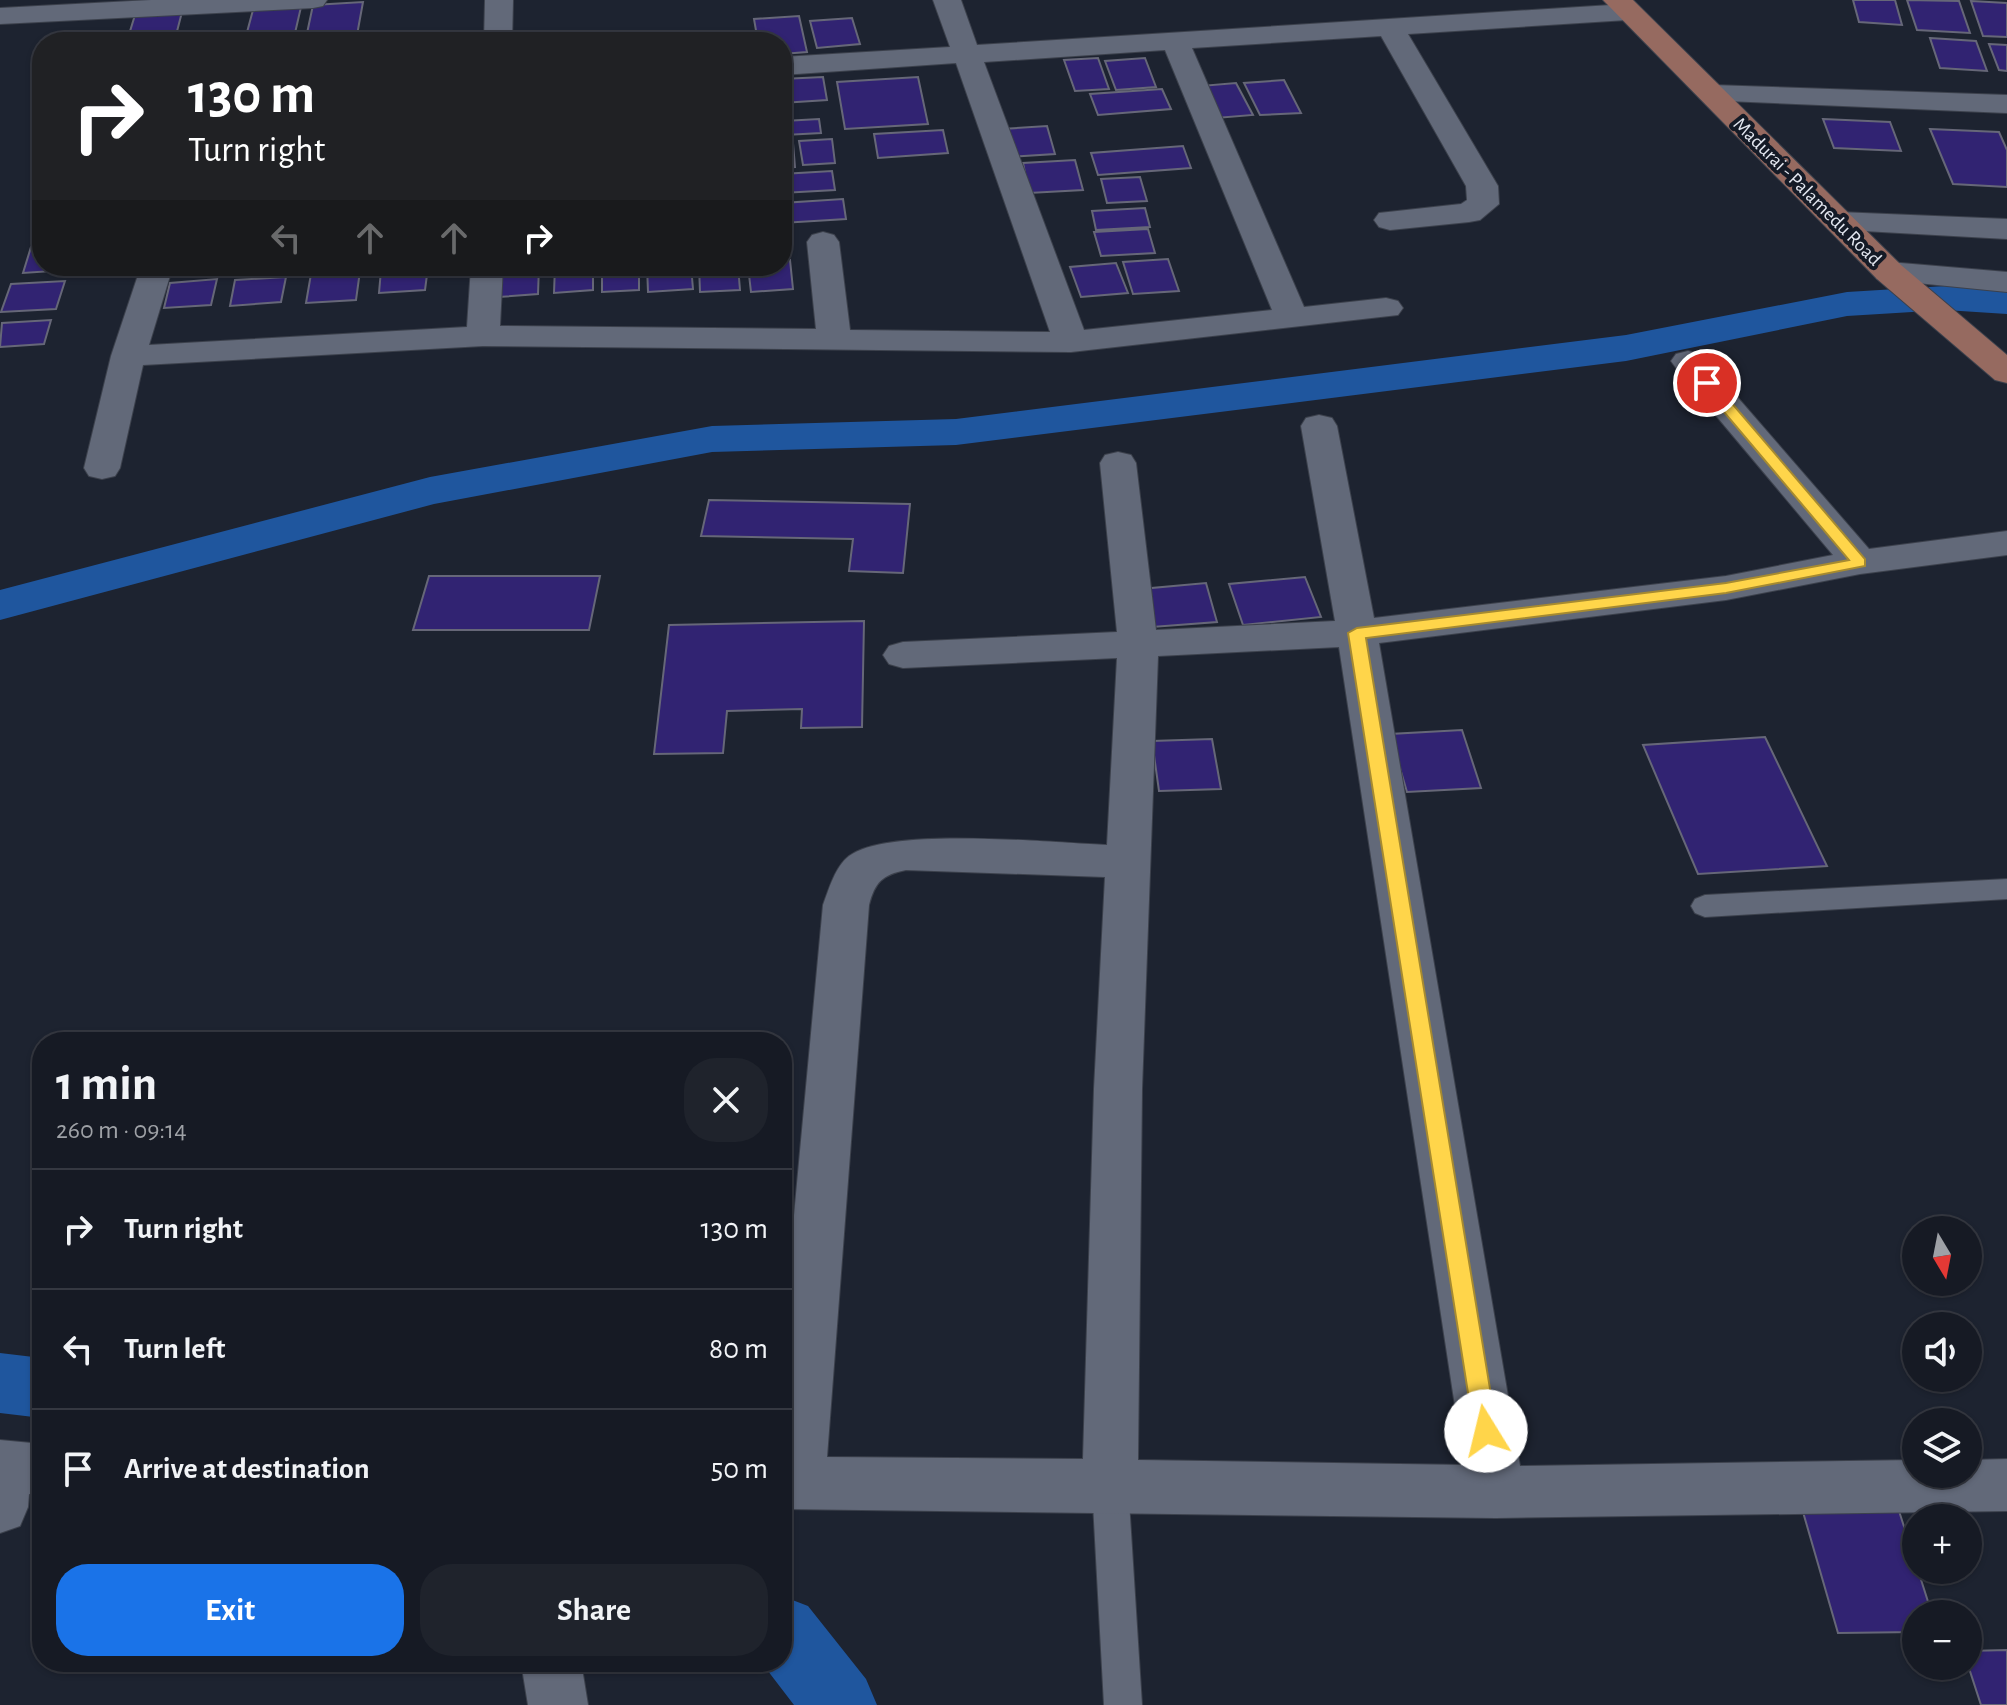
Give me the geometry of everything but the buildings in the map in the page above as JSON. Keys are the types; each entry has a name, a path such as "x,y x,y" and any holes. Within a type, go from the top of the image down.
{"main road":[{"name":"Madurai - Palamedu Road","path":"1622,6 1890,272 2007,373"}],"street":[{"path":"0,16 313,0"},
{"path":"498,32 499,0"},
{"path":"947,0 1071,342"},
{"path":"792,65 1390,27 1622,6"},
{"path":"1390,27 1482,186 1483,204 1469,213 1390,220"},
{"path":"1175,41 1292,318"},
{"path":"1713,94 2007,104"},
{"path":"1839,222 2007,229"},
{"path":"823,242 834,341"},
{"path":"1890,272 2007,282"},
{"path":"102,468 128,356 154,276"},
{"path":"483,336 486,276"},
{"path":"128,356 483,336 1071,342 1386,308"},
{"path":"1688,361 1860,562"},
{"path":"1319,426 1357,633 1496,1492"},
{"path":"1110,1485 1118,1089 1138,644 1118,463"},
{"path":"903,655 1357,633 1726,588 1860,562 2007,543"},
{"path":"792,1462 846,905 854,877 873,861 906,854 1128,862"},
{"path":"0,1507 0,1466 32,1469"},
{"path":"792,1483 1496,1492 2007,1485"},
{"path":"553,1672 558,1705"}],"lane":[{"path":"1705,906 2007,889"},
{"path":"1110,1485 1123,1705"}],"waterway":[{"path":"0,605 430,491 712,439 956,432 1626,348 1847,304 1945,298 2007,302"},
{"path":"0,1383 32,1387"},
{"path":"792,1644 840,1705"}],"route":[{"path":"1486,1431 1357,633 1726,588 1860,562 1707,383"}]}
